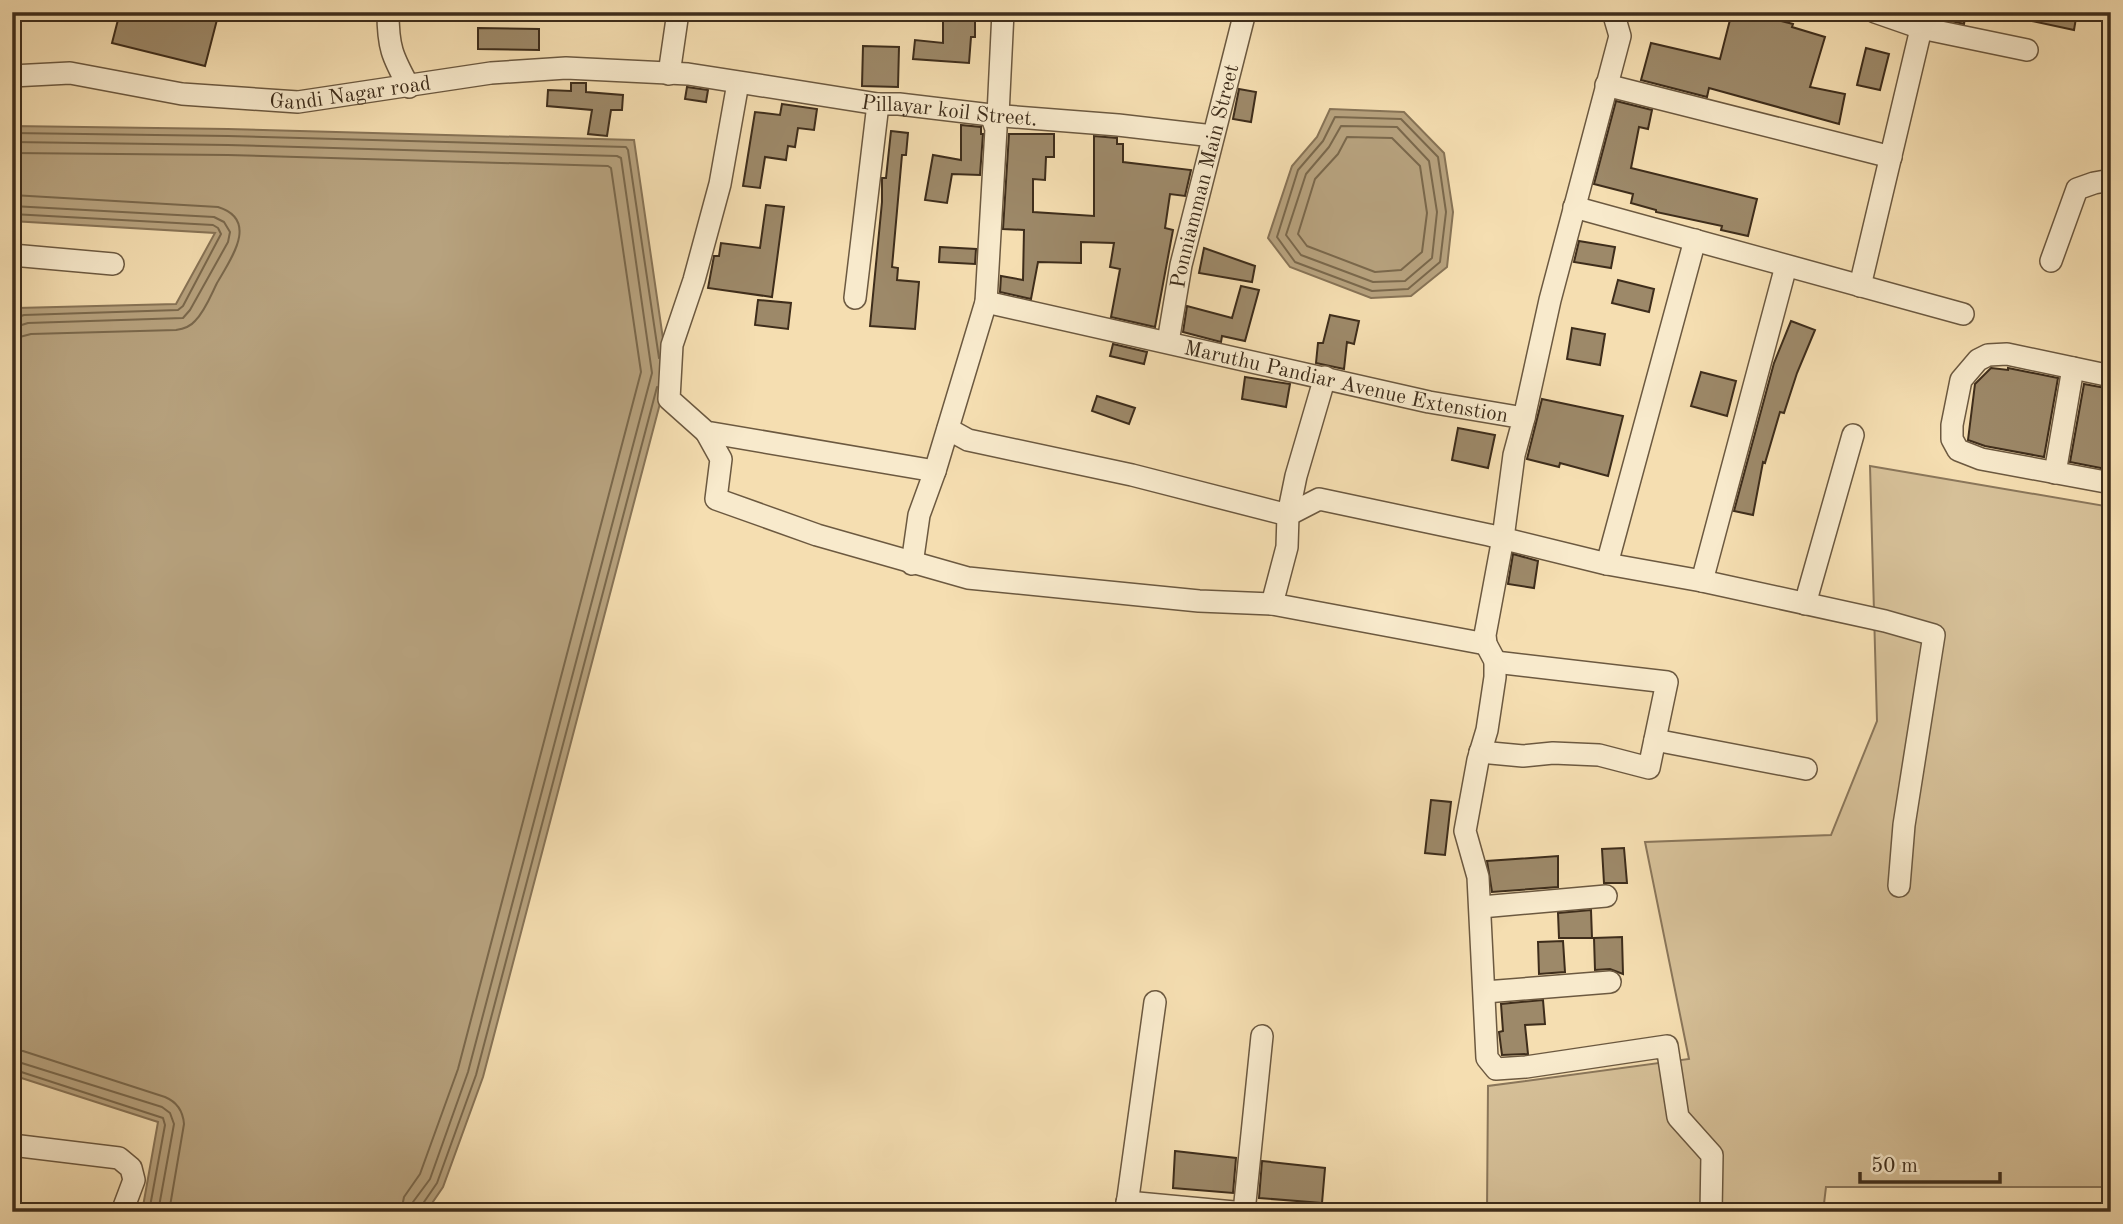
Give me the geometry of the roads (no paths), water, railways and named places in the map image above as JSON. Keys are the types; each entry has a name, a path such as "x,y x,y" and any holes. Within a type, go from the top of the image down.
{"street":[{"path":"388,12 388,40 392,57 409,86"},
{"path":"678,12 679,74"},
{"path":"912,564 919,514 935,471 986,302 996,129 994,115 1003,12"},
{"name":"Ponniamman Main Street","path":"1168,342 1181,265 1245,12"},
{"path":"1524,418 1550,300 1620,36 1613,12"},
{"path":"1875,12 1923,20 2028,50"},
{"path":"1860,286 1923,20"},
{"name":"Gandi Nagar road","path":"12,76 70,73 183,94 298,102 491,73 566,68 679,74"},
{"name":"Pillayar koil Street.","path":"679,74 878,104 1213,136"},
{"path":"738,83 720,184 694,280 672,345 668,399 706,432 721,459 716,499 817,535 968,578 1199,601 1272,604 1491,653 1667,682 1649,768 1599,755 1553,753 1524,757 1480,752"},
{"path":"1606,85 1891,157"},
{"path":"855,298 878,104"},
{"path":"2051,261 2077,189 2111,180"},
{"path":"1574,207 1963,314"},
{"path":"1607,564 1695,240"},
{"path":"12,255 113,264"},
{"path":"1702,580 1786,265"},
{"name":"Maruthu Pandiar Avenue Extenstion","path":"986,302 1429,401 1524,418 1514,455 1503,538 1485,635 1495,677 1487,730 1480,752 1465,831 1478,877 1481,907 1487,1058 1496,1069 1526,1068 1667,1046 1678,1117 1712,1155 1711,1212"},
{"path":"2111,376 2007,354 1988,355 1978,360 1961,380 1952,425 1952,439 1958,450 1981,459 2111,484"},
{"path":"2055,473 2073,368"},
{"path":"1272,604 1287,547 1288,514 1296,476 1325,377"},
{"path":"948,429 968,440 1132,475 1288,514 1319,499 1503,538 1607,564 1702,580 1885,621 1934,635 1903,825 1899,886"},
{"path":"706,432 935,471"},
{"path":"1805,604 1853,435"},
{"path":"1655,740 1806,769"},
{"path":"1481,907 1606,896"},
{"path":"1485,992 1610,982"},
{"path":"1155,1002 1126,1207 1234,1212"},
{"path":"1244,1212 1262,1036"},
{"path":"12,1145 119,1158 131,1167 134,1180 122,1212"}],"water":[{"path":"1330,109 1404,112 1444,153 1453,212 1447,267 1411,296 1371,298 1290,267 1268,238 1292,166 1317,137"},
{"path":"12,126 634,140 668,373 483,1077 443,1187 426,1212 142,1212 158,1122 12,1075 12,325 17,308 176,304 215,233 12,221"}]}
